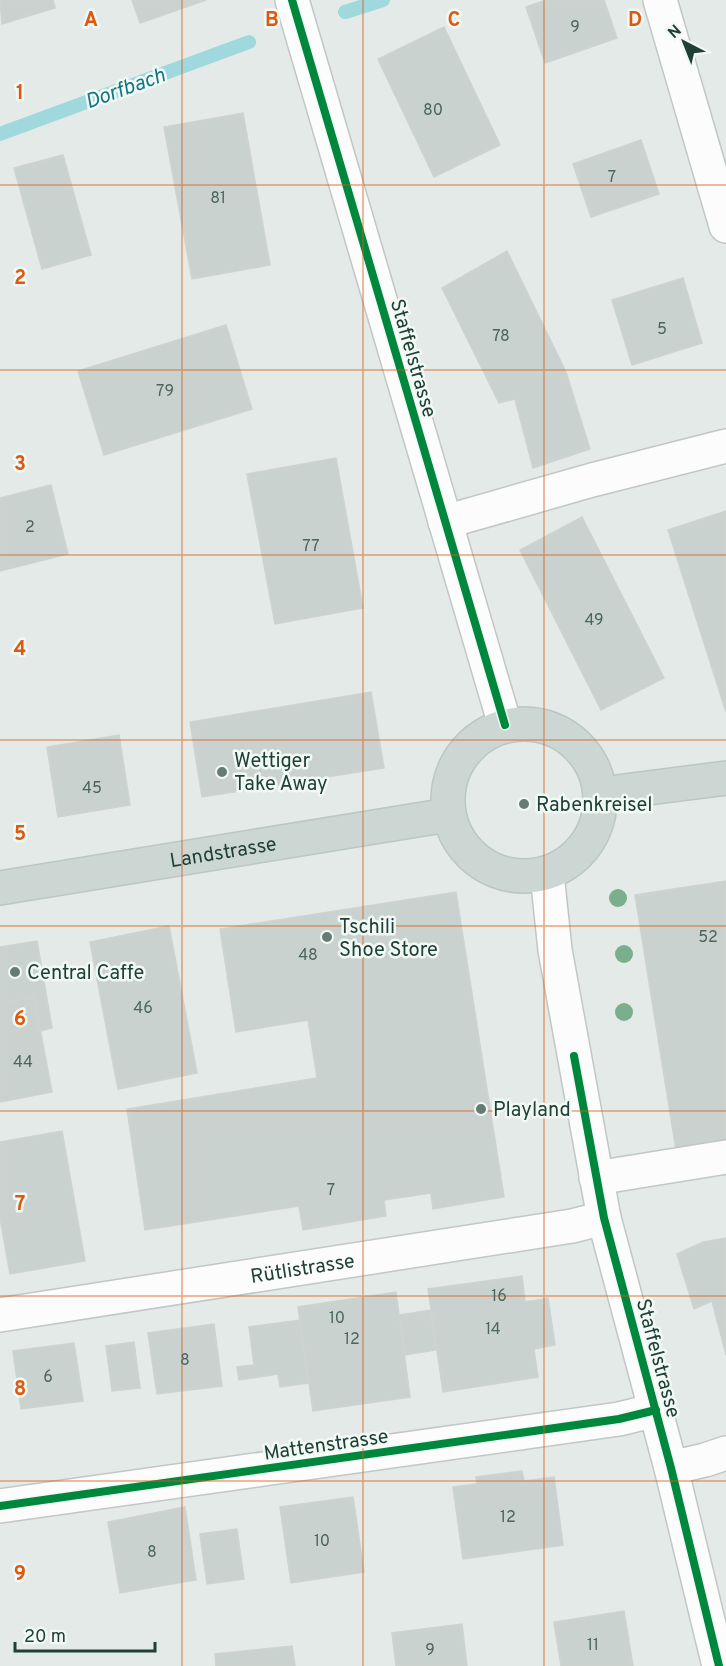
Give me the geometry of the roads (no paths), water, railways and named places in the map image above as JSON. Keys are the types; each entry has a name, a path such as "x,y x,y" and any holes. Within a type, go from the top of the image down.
{"main road":[{"path":"532,723 557,731 579,746 594,769 601,795 598,820 587,843 570,862 547,873 522,877 496,872 474,859 458,839 448,815 448,786 458,759 478,738 505,725 532,723"},
{"path":"601,795 726,778"},
{"name":"Landstrasse","path":"0,888 448,815"}],"street":[{"name":"Staffelstrasse","path":"292,0 505,725"},
{"path":"660,0 726,226"},
{"path":"445,522 592,480 726,446"},
{"name":"Staffelstrasse","path":"547,873 555,950 604,1218 671,1468 719,1666"},
{"path":"596,1178 726,1157"},
{"name":"Rütlistrasse","path":"0,1315 572,1226 604,1218"},
{"name":"Mattenstrasse","path":"0,1506 619,1419 656,1410"},
{"path":"671,1468 726,1453"}],"waterway":[{"name":"Dorfbach","path":"345,12 383,0"},
{"name":"Dorfbach","path":"0,134 249,42"}],"place":[{"name":"Wettiger Take Away","path":"222,772"},
{"name":"Rabenkreisel","path":"524,804"},
{"name":"Tschili Shoe Store","path":"327,937"},
{"name":"Central Caffe","path":"15,972"},
{"name":"Playland","path":"481,1109"}]}
